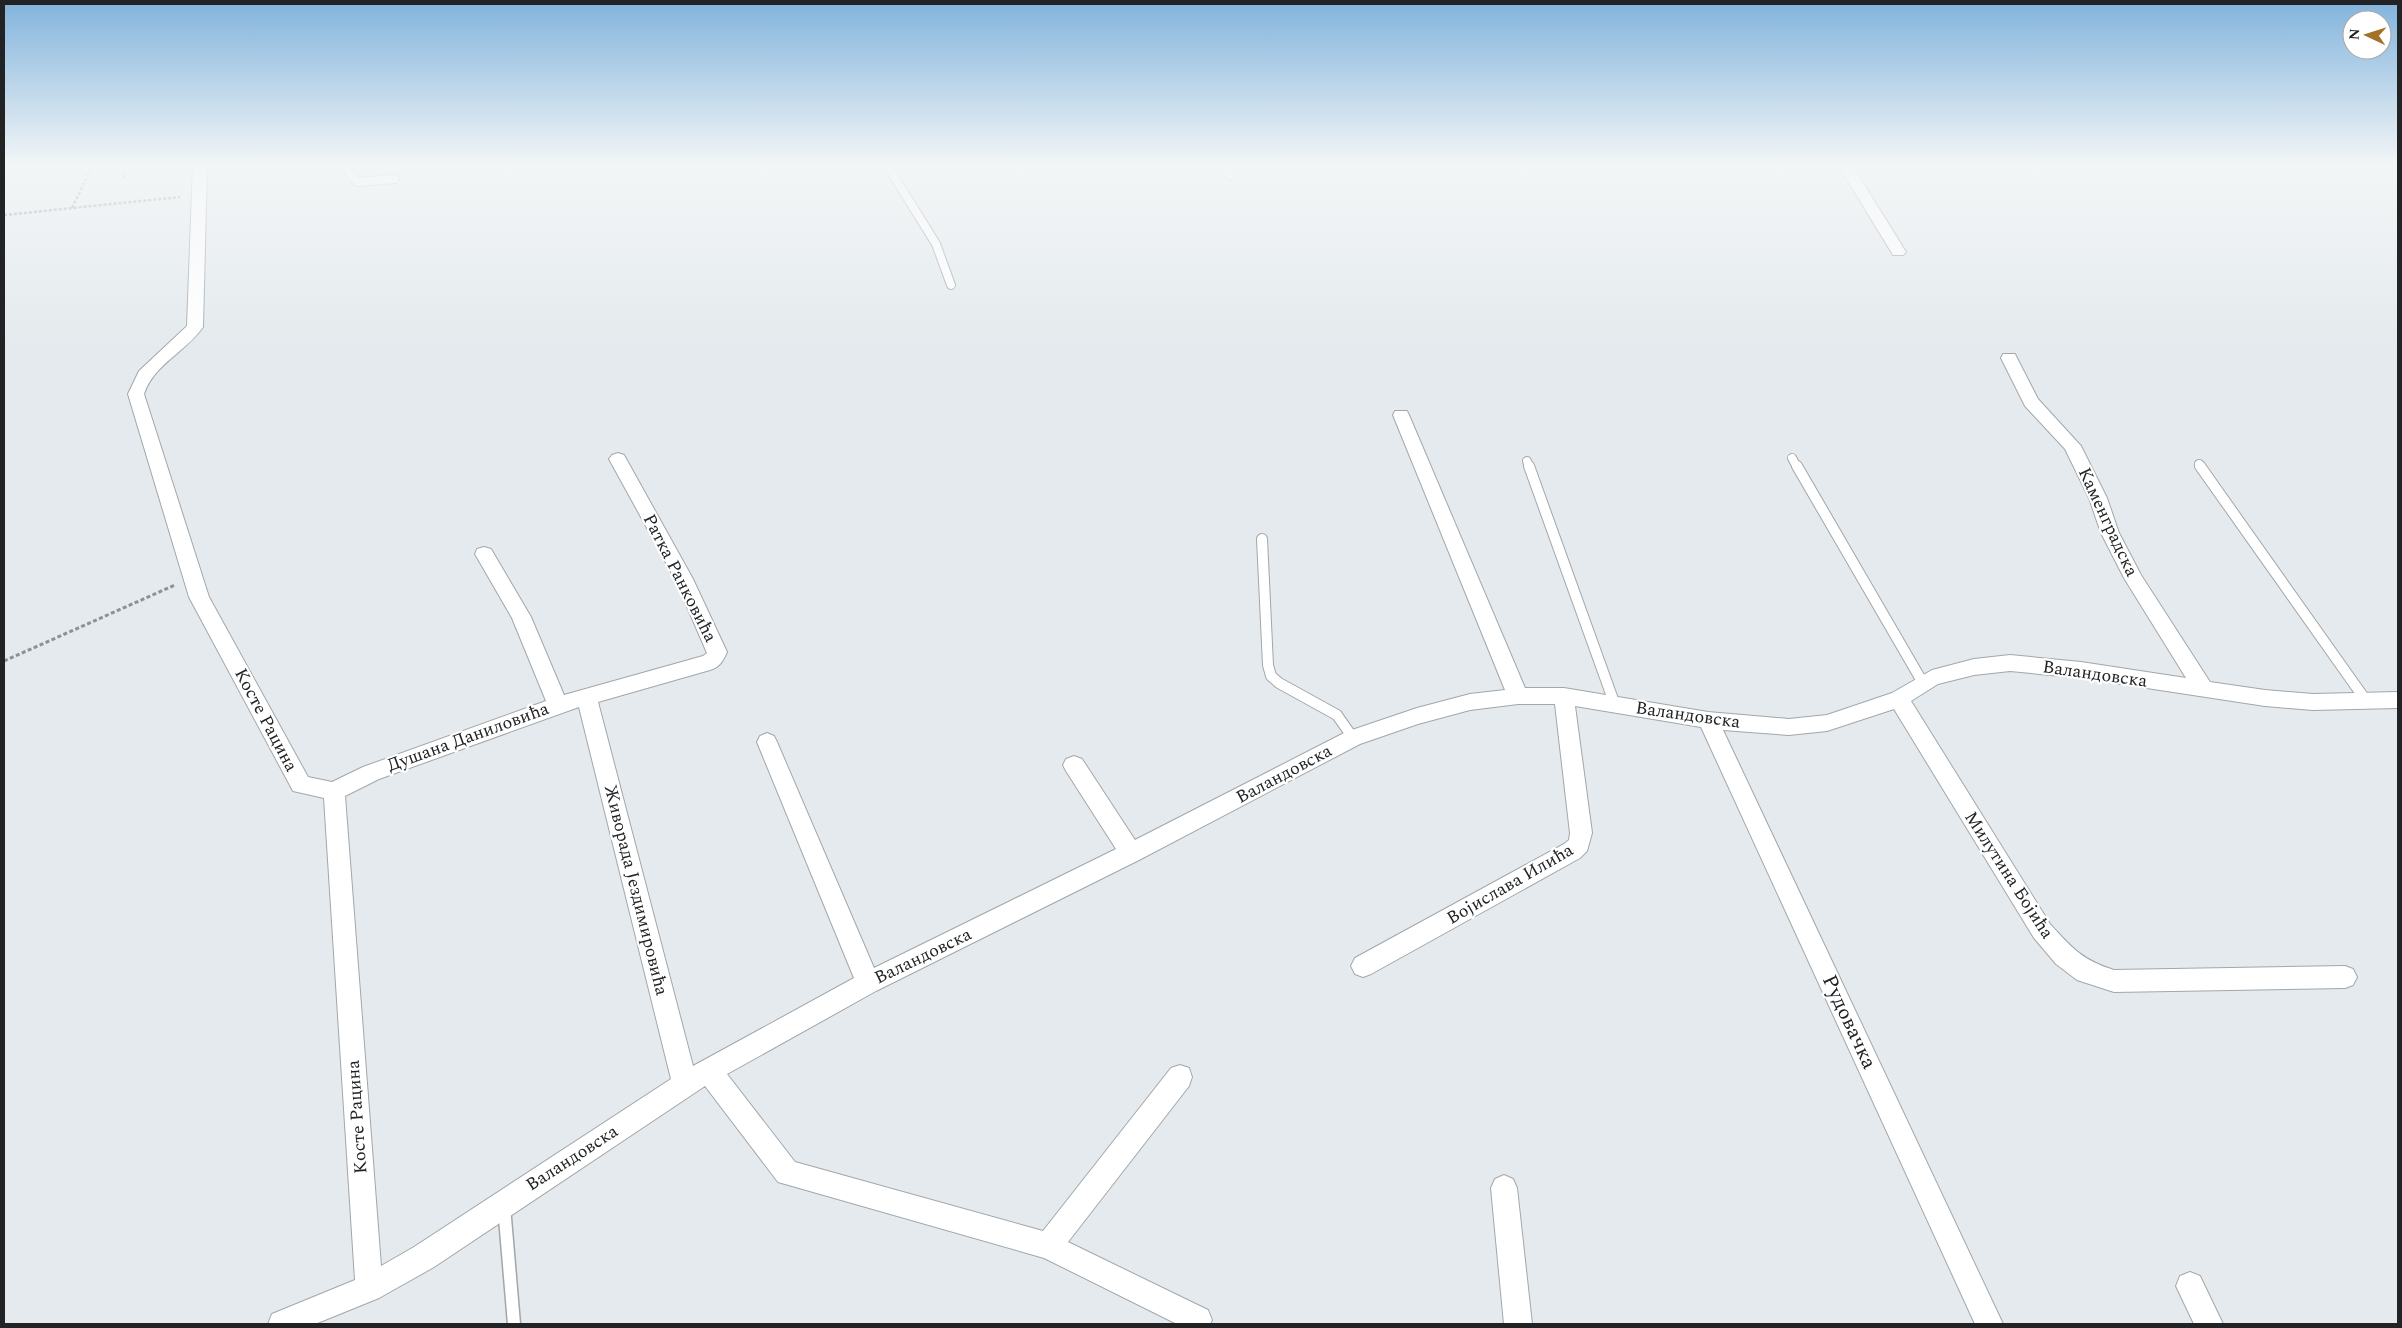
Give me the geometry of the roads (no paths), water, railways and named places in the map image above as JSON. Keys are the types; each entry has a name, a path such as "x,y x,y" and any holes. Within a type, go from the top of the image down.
{"street":[{"name":"Косте Рацина","path":"197,227 195,327 189,336 144,376 137,385 136,394 199,597 301,786 334,791 370,1288"},
{"path":"1883,227 1898,252"},
{"name":"Каменградска","path":"2009,358 2031,402 2072,446 2098,498 2110,533 2133,578 2204,689"},
{"path":"1402,415 1518,696"},
{"name":"Ратка Ранковића","path":"558,704 710,662 717,652 684,579 618,459"},
{"name":"Душана Даниловића","path":"334,791 371,773 558,704 521,617 484,554"},
{"name":"Валандовска","path":"284,1324 370,1288 424,1257 685,1084 868,982 1131,854 1353,738 1418,716 1470,702 1518,696 1564,696 1708,720 1799,726 1827,723 1899,699 1932,678 1974,666 2010,663 2081,670 2204,689 2303,701 2367,702 2398,700"},
{"name":"Војислава Илића","path":"1363,966 1572,851 1579,844 1581,832 1564,696"},
{"name":"Живорада Јездимировића","path":"587,697 685,1084"},
{"name":"Милутина Бојића","path":"1899,699 2042,931 2064,956 2085,972 2114,981 2345,977"},
{"name":"Рудовачка","path":"1708,720 1989,1324"},
{"path":"767,742 868,982"},
{"path":"1074,765 1131,854"},
{"path":"708,1070 787,1173 1048,1246 1198,1320"},
{"path":"1048,1246 1180,1077"},
{"path":"1504,1188 1518,1324"},
{"path":"2190,1286 2209,1324"}],"lane":[{"path":"925,227 936,244 951,285"},
{"path":"1792,458 1923,683"},
{"path":"1527,461 1616,705"},
{"path":"2199,464 2367,702"},
{"path":"1262,539 1268,665 1271,676 1279,683 1337,715 1353,738"},
{"path":"503,1203 514,1324"}]}
